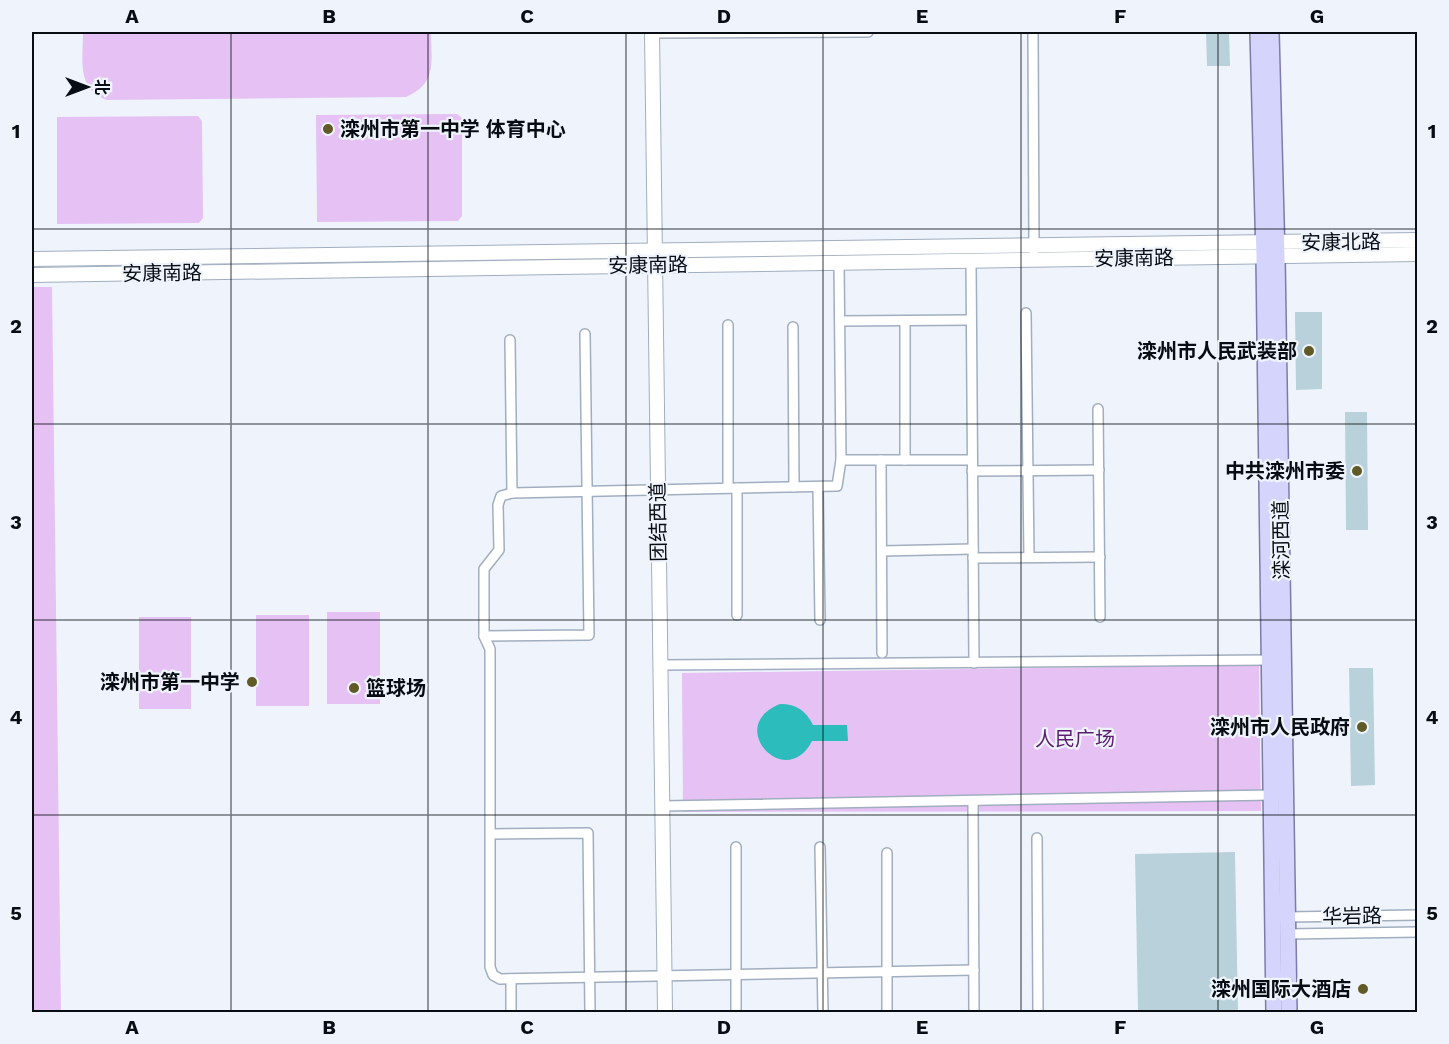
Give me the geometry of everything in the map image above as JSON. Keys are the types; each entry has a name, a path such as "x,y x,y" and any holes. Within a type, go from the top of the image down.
{"main road":[{"name":"团结西道","path":"652,32 665,1012"},
{"name":"滦河西道","path":"1258,32 1271,250 1289,1012"},
{"name":"滦河西道","path":"1271,32 1269,660 1274,1012"},
{"name":"安康北路","path":"1271,250 1418,240"},
{"name":"安康南路","path":"32,275 655,258 1271,250"},
{"name":"安康北路","path":"1271,250 1418,254"},
{"name":"安康南路","path":"32,259 655,258 839,263 971,261 1034,252"}],"street":[{"path":"652,32 868,32"},
{"path":"1033,32 1034,252"},
{"path":"971,261 974,663"},
{"path":"839,263 841,460 837,486 512,492 501,496 498,505 499,550 484,569 484,636 490,649 491,834 488,842 490,967 494,975 500,979 974,970"},
{"path":"1026,313 1029,557"},
{"path":"840,321 971,320"},
{"path":"905,321 905,460"},
{"path":"728,325 737,615"},
{"path":"793,327 794,487"},
{"path":"484,636 589,635 585,334"},
{"path":"510,340 512,492"},
{"path":"1098,409 1100,617"},
{"path":"841,460 972,460"},
{"path":"881,460 882,652"},
{"path":"972,471 1099,470"},
{"path":"819,487 820,620"},
{"path":"882,550 1029,557 1100,556"},
{"path":"660,665 1269,660"},
{"path":"662,807 1271,795"},
{"path":"973,801 974,1012"},
{"path":"491,834 588,833 590,1012"},
{"path":"1037,838 1038,1012"},
{"path":"736,847 736,1012"},
{"path":"820,847 823,1012"},
{"path":"887,853 887,1012"},
{"name":"华岩路","path":"1287,917 1418,915"},
{"name":"华岩路","path":"1287,934 1418,932"},
{"path":"511,979 511,1012"}],"green space":[{"path":"32,32 34,231 32,231"},
{"path":"83,32 431,32 432,62 428,78 423,85 406,97 107,100 90,89 86,81 82,62"},
{"path":"457,114 462,118 462,216 458,221 317,222 316,115"},
{"path":"198,116 202,121 203,218 199,223 57,224 57,117"},
{"path":"32,287 52,287 61,1012 32,1012"},
{"path":"327,612 380,612 380,704 327,704"},
{"path":"256,615 309,615 309,706 256,706"},
{"path":"139,617 191,617 191,709 139,709"},
{"name":"人民广场","path":"1259,665 1261,811 683,812 682,673"}],"water":[{"path":"780,704 800,709 813,725 847,725 848,741 812,741 801,755 788,760 776,758 765,750 759,739 758,726 764,714"}],"building":[{"path":"1206,32 1229,32 1230,66 1207,66"},
{"name":"滦州市人民武装部","path":"1295,312 1322,312 1322,389 1296,390"},
{"name":"中共滦州市委","path":"1345,412 1367,412 1368,530 1346,530"},
{"name":"滦州市人民政府","path":"1349,668 1373,668 1375,785 1351,786"},
{"path":"1235,852 1238,1012 1138,1012 1135,854"}],"place":[{"name":"滦州市第一中学 体育中心","path":"328,129"},
{"name":"滦州市人民武装部","path":"1309,351"},
{"name":"中共滦州市委","path":"1357,471"},
{"name":"滦州市第一中学","path":"252,682"},
{"name":"篮球场","path":"354,688"},
{"name":"滦州市人民政府","path":"1362,727"},
{"name":"滦州国际大酒店","path":"1363,989"}]}
